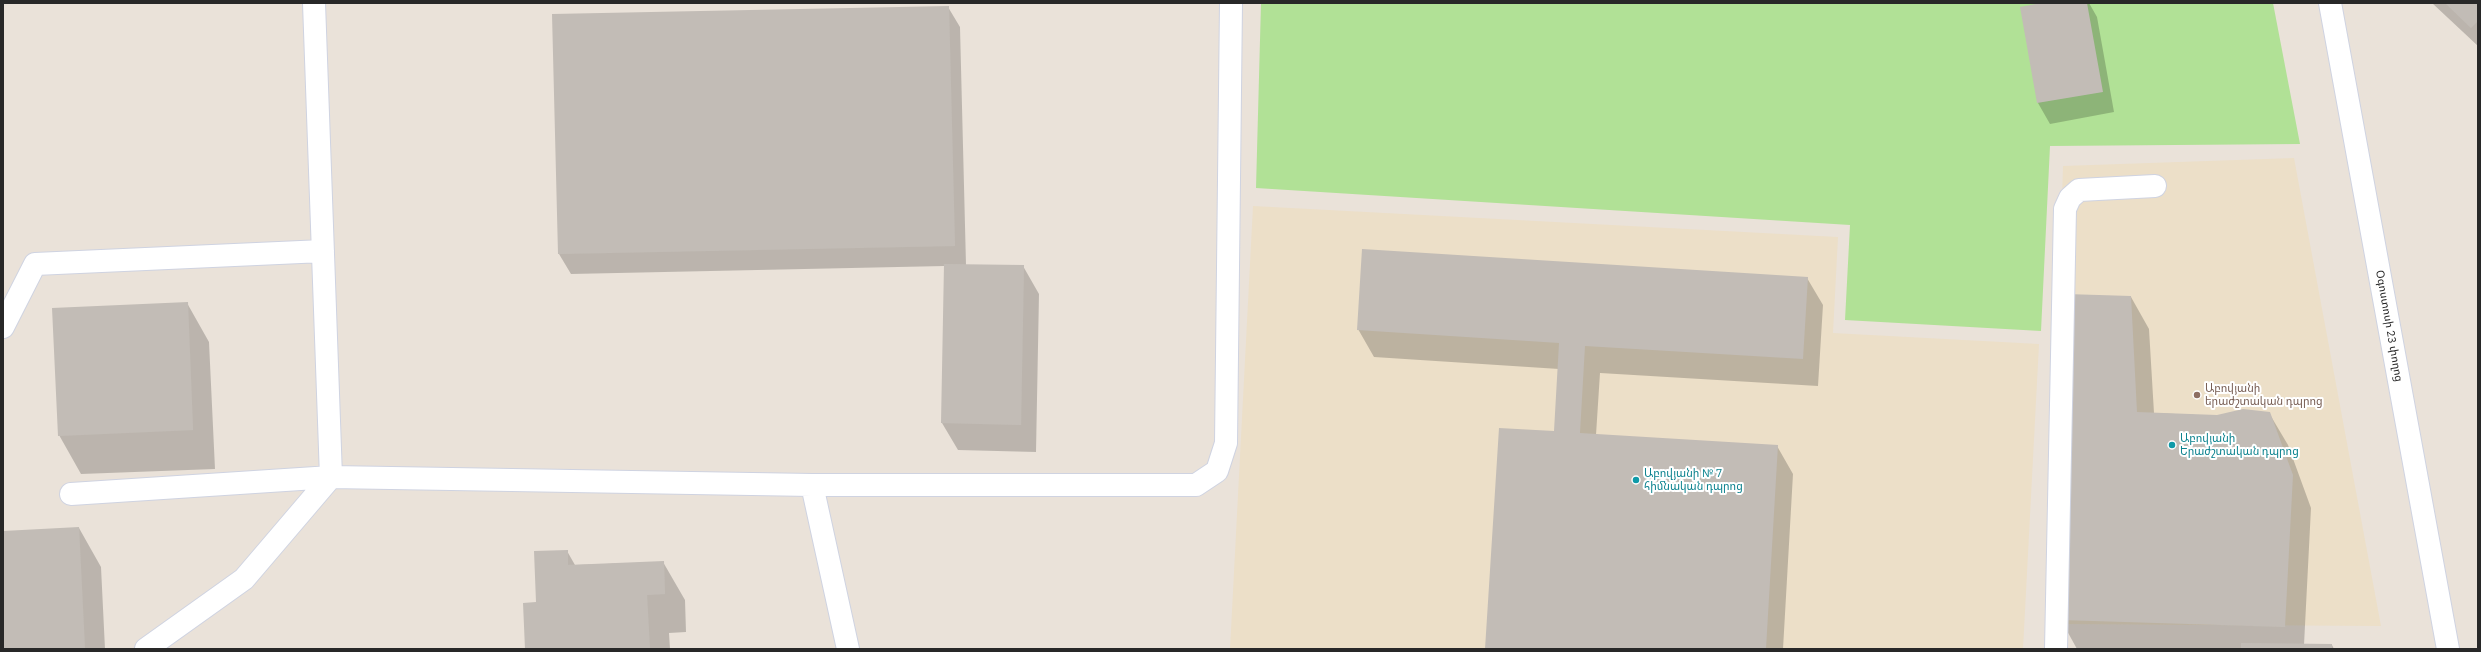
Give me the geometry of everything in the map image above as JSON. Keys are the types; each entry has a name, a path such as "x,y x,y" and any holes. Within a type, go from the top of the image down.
{"street":[{"path":"146,649 244,579 331,477 314,3"},
{"path":"72,494 331,477 812,485 1196,485 1217,471 1226,444 1231,3"},
{"name":"Օգոստոսի 23 փողոց","path":"2330,3 2448,649"},
{"path":"2056,649 2065,209 2070,198 2079,190 2155,186"},
{"path":"3,327 35,264 323,251"},
{"path":"812,485 848,649"}],"shaded area":[{"name":"Աբովյանի երաժշտական դպրոց","path":"2294,158 2381,626 2049,624 2063,166"},
{"path":"1253,206 1838,237 1833,333 2039,344 2023,649 1230,649"}],"green space":[{"path":"1261,3 2273,3 2300,144 2050,146 2041,331 1845,320 1850,225 1256,188"}],"building":[{"path":"2041,3 2087,3 2103,92 2037,103 2020,7"},
{"path":"2445,3 2478,3 2478,21 2471,28"},
{"path":"949,6 955,246 558,254 552,14"},
{"name":"Աբովյանի № 7 հիմնական դպրոց","path":"1362,249 1808,277 1803,359 1585,346 1580,433 1778,445 1766,649 1485,649 1499,428 1554,431 1559,343 1357,330"},
{"path":"944,264 1024,265 1021,425 941,423"},
{"name":"Աբովյանի Երաժշտական դպրոց","path":"2066,294 2131,296 2137,412 2217,415 2243,409 2270,412 2293,475 2285,627 2060,620"},
{"path":"188,302 193,430 58,436 52,308"},
{"path":"79,527 85,649 3,649 3,531"},
{"path":"568,550 568,565 664,561 665,594 647,595 650,649 525,649 523,603 536,602 534,551"},
{"path":"2241,643 2332,644 2332,649 2241,649"}],"place":[{"name":"Աբովյանի երաժշտական դպրոց","path":"2197,395"},
{"name":"Աբովյանի Երաժշտական դպրոց","path":"2172,445"},
{"name":"Աբովյանի № 7 հիմնական դպրոց","path":"1636,480"}]}
